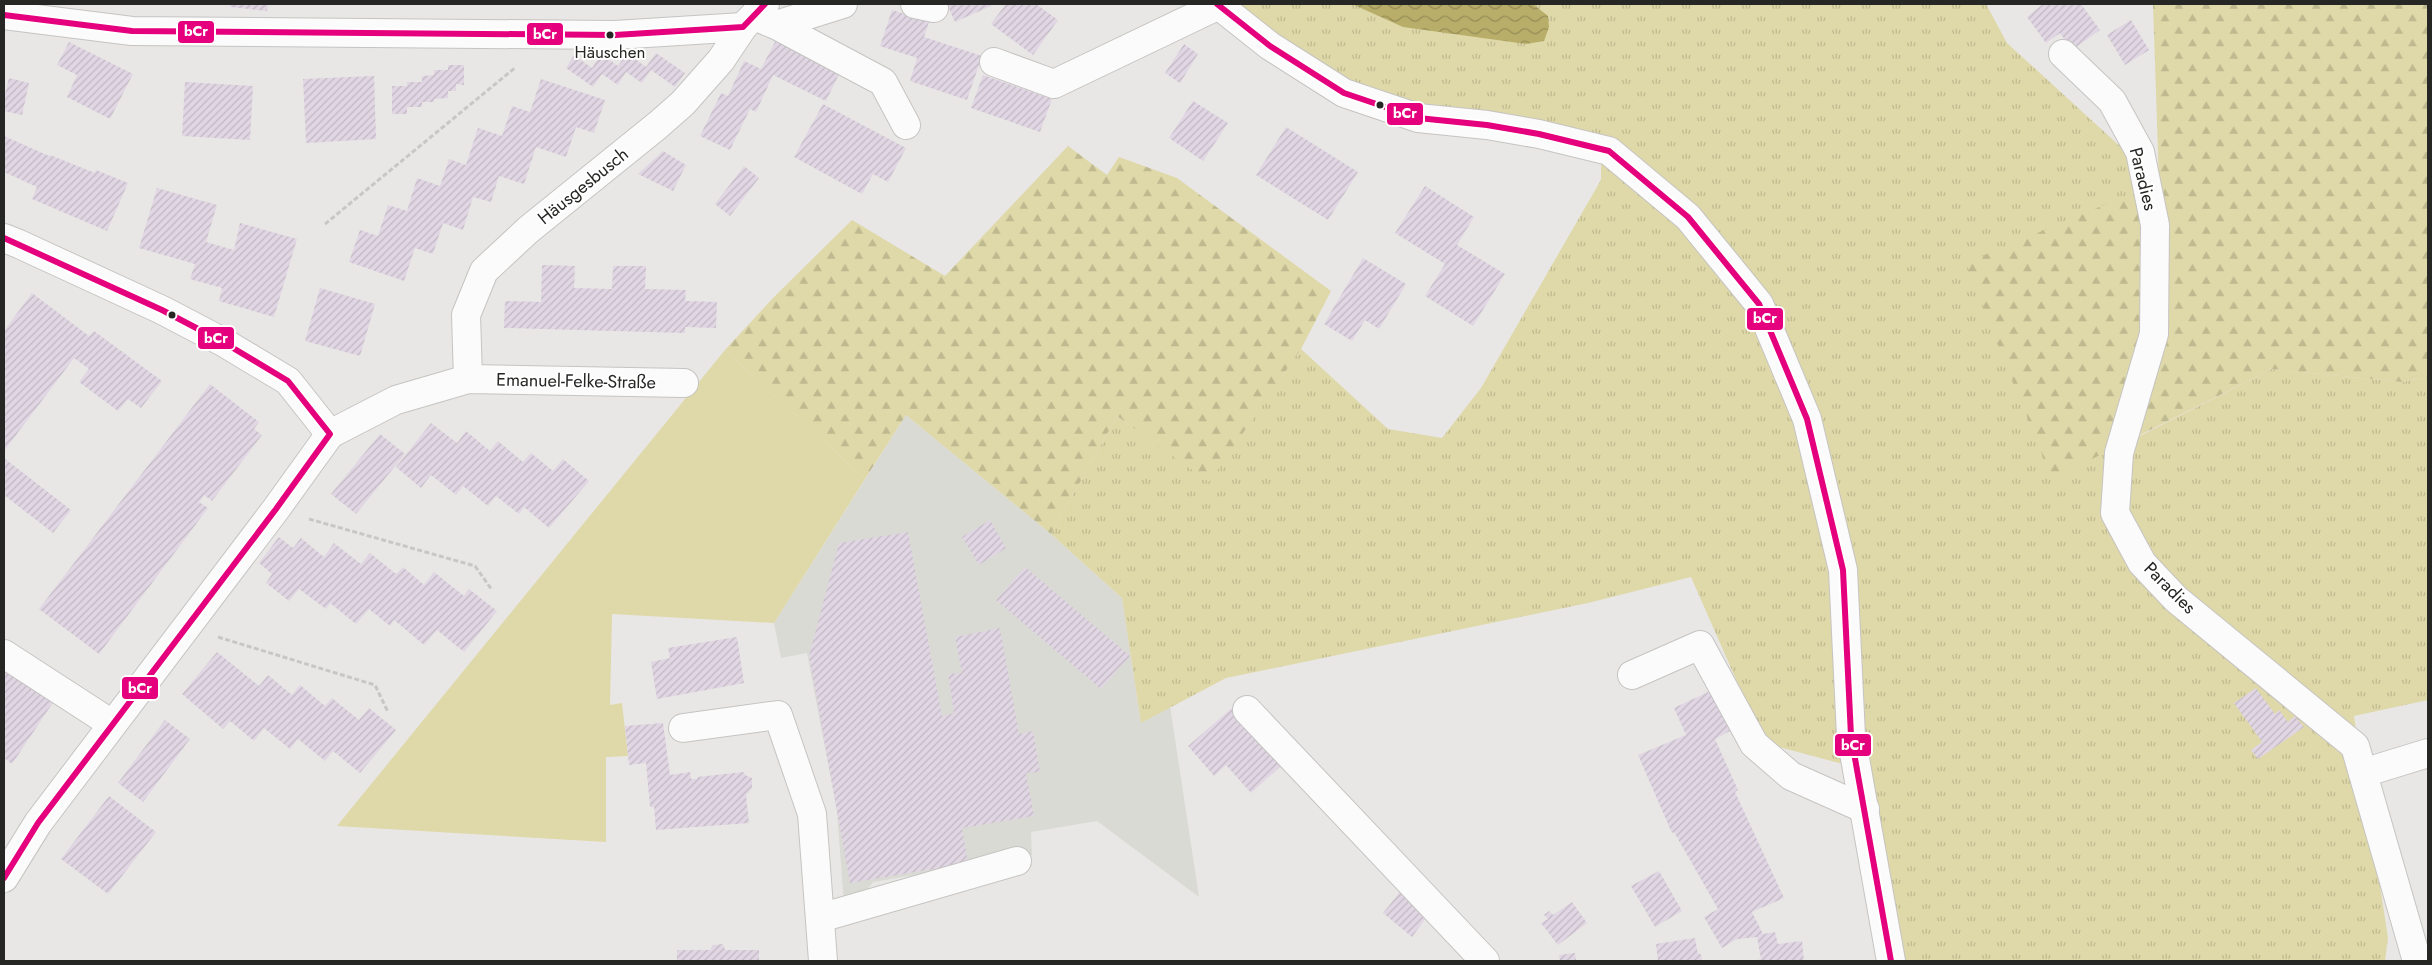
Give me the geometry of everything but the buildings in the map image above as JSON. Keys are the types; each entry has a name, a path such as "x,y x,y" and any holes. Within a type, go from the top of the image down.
{"street":[{"path":"4,15 132,31 615,35 760,18 843,4"},
{"path":"994,62 1054,84 1218,4 1270,46 1344,93 1418,118 1487,125 1539,134 1609,151 1688,217 1759,304 1807,419 1843,570 1851,736 1891,961"},
{"path":"760,18 883,82 906,125"},
{"name":"Häusgesbusch","path":"468,379 466,315 484,271 528,230 683,103 760,18"},
{"name":"Paradies","path":"2063,54 2112,101 2140,152 2154,225 2154,334 2119,453 2115,513 2142,563 2176,599 2355,746 2417,961"},
{"path":"4,238 162,310 231,347 288,381 330,434"},
{"name":"Emanuel-Felke-Straße","path":"4,878 38,824 112,724 187,628 330,434 396,400 468,379 684,383"},
{"path":"1632,675 1700,645 1754,744 1791,776 1865,809"},
{"path":"4,654 112,724"},
{"path":"1247,710 1485,961"},
{"path":"683,728 778,715 812,814 823,961"},
{"path":"2363,773 2428,753"},
{"path":"820,918 1016,861"}],"path":[{"path":"325,224 517,67"},
{"path":"276,509 475,566 492,590"},
{"path":"187,628 375,685 388,712"}],"shaded area":[{"path":"906,415 1051,534 1122,598 1141,723 1170,706 1199,897 1097,821 1031,832 1032,855 873,882 845,918 837,811 807,653 781,658 774,623"}],"green space":[{"path":"1224,4 1986,4 2007,43 2159,182 2120,446 2272,369 2402,382 2428,377 2428,700 2354,716 2388,938 2385,961 1882,961 1854,767 1764,743 1691,577 1588,603 1226,678 1141,723 1122,598 1051,534 1117,416 1209,481 1301,349 1388,429 1442,438 1481,388 1601,180 1601,164 1606,147 1522,119 1374,98"},
{"path":"2153,4 2428,4 2428,377 2402,382 2272,369 2052,479 1966,263 2159,182"},
{"path":"1068,146 1107,175 1119,157 1177,178 1331,291 1301,349 1209,482 1117,416 1051,534 906,415 865,479 725,350 773,298 852,220 945,276"},
{"path":"725,350 865,479 774,623 612,614 610,705 622,703 628,756 606,757 606,842 337,826"}],"water":[{"path":"1352,4 1533,4 1548,16 1549,27 1544,41 1526,44 1403,27"}],"transit line":[{"name":"bCr","path":"4,15 132,31 615,35 743,27 765,4"},
{"name":"bCr","path":"1217,4 1270,46 1344,93 1418,118 1487,125 1539,134 1609,151 1688,217 1759,304 1807,419 1843,570 1851,736 1891,961"},
{"name":"bCr","path":"4,238 162,310 223,342 288,381 330,434 276,509 38,823 4,878"}],"place":[{"name":"Häuschen","path":"610,35"}]}
